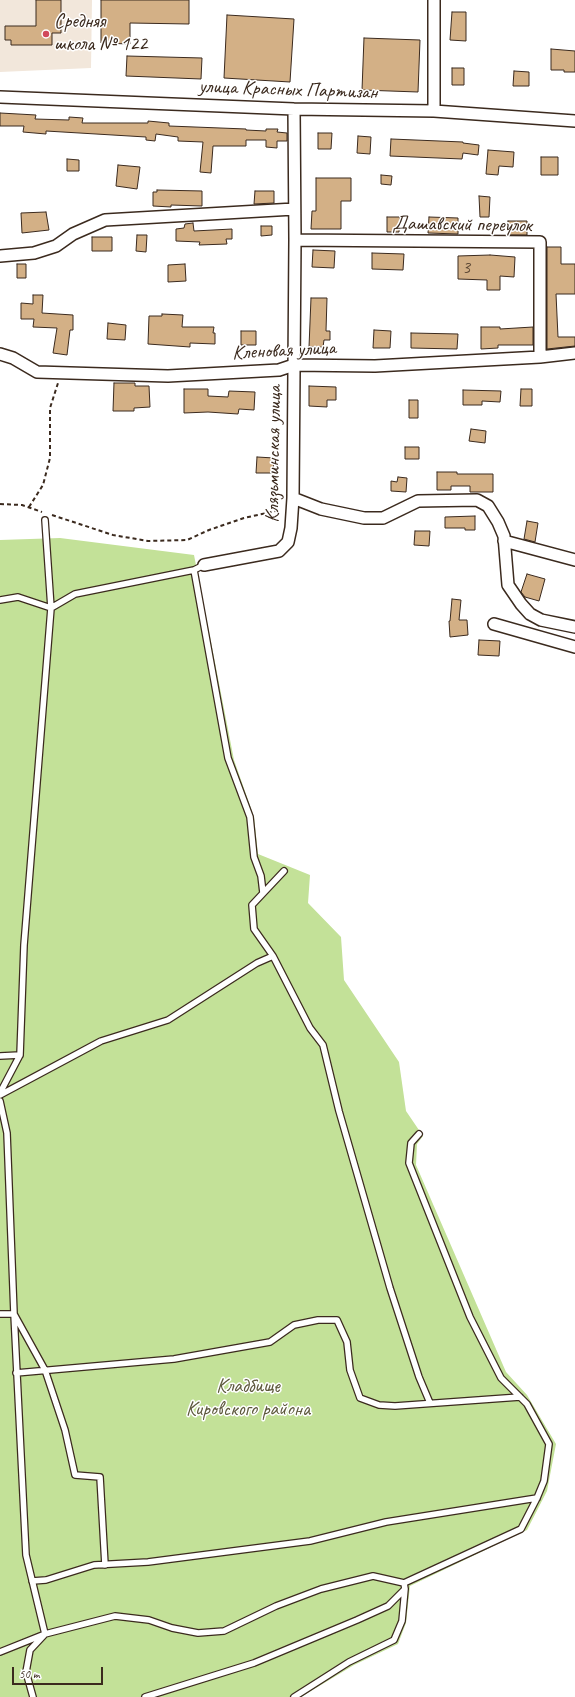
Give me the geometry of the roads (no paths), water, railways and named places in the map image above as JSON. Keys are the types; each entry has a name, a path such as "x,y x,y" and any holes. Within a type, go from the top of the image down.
{"street":[{"path":"434,0 434,112"},
{"name":"улица Красных Партизан","path":"0,97 294,109 434,112 575,121"},
{"name":"Клязьминская улица","path":"199,568 279,551 288,542 293,502 295,240 294,109"},
{"path":"0,256 34,253 56,246 73,234 105,220 294,209"},
{"name":"Дашавский переулок","path":"295,240 540,242 540,357"},
{"name":"Кленовая улица","path":"0,354 13,358 37,372 168,376 279,370 294,365 375,366 540,357 575,353"},
{"path":"293,502 364,518 383,518 418,501 477,500 488,506 498,522 504,541 508,585 521,604 530,614 541,620 575,627"},
{"path":"504,541 575,560"},
{"path":"494,624 575,647"}],"lane":[{"path":"0,1094 20,1056 24,945 51,608 45,520"},
{"path":"0,600 18,597 51,608 75,594 199,568 228,758 250,817 254,857 261,876 264,893"},
{"path":"284,871 252,905 254,929 273,956 310,1028 323,1045 339,1111 388,1280 419,1377 430,1403"},
{"path":"0,1094 100,1041 168,1020 257,963 273,956"},
{"path":"0,1056 20,1056"},
{"path":"0,1101 7,1133 16,1373 26,1555 45,1634"},
{"path":"145,1697 254,1663 305,1643 388,1606 404,1586 521,1529 537,1498 544,1481 549,1444 528,1404 501,1378 470,1317 409,1163 411,1143 419,1134"},
{"path":"0,1314 14,1314"},
{"path":"14,1314 45,1370 65,1430 75,1475 100,1476 105,1565"},
{"path":"16,1373 174,1359 270,1342 294,1326 318,1320 337,1320 347,1342 350,1370 360,1398 379,1405 395,1406 520,1397"},
{"path":"32,1581 46,1580 94,1565 148,1562 222,1551 310,1541 386,1522 537,1498"},
{"path":"0,1652 45,1634 115,1616 149,1620 172,1628 198,1633 224,1631 276,1606 321,1589 373,1576 404,1586"},
{"path":"294,1697 349,1662 394,1640 402,1621 404,1586"},
{"path":"33,1697 26,1672 30,1650 45,1634"}],"place":[{"name":"Средняя школа № 122","path":"46,34"}],"park label":[{"name":"Кладбище Кировского района","path":"248,1398"}]}
